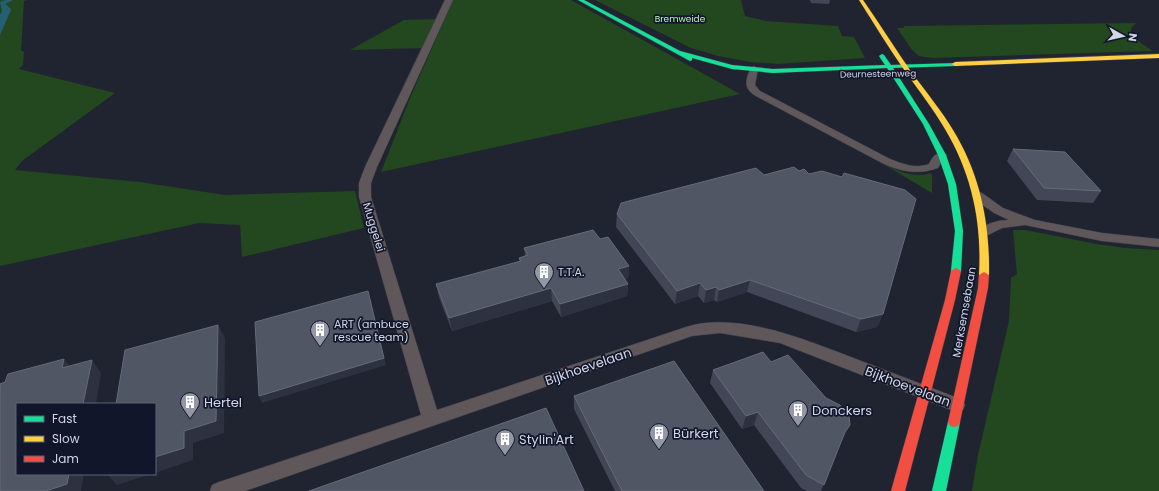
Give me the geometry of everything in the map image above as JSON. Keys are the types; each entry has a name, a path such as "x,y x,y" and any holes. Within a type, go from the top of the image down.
{"main road":[{"name":"Deurnesteenweg","path":"580,0 681,53 753,72 956,70 1003,62 1159,56"},
{"name":"Merksemsebaan","path":"862,0 955,141 974,183 978,196 984,232 985,256 983,288 939,491"},
{"name":"Merksemsebaan","path":"877,48 926,124 942,155 952,184 959,231 959,247 950,300 898,491"}],"street":[{"name":"Muggelei","path":"431,418 365,197 365,184 371,167 449,0"},
{"path":"753,72 750,89 896,166 916,170 934,166 937,159 942,155"},
{"path":"978,196 988,205 1003,213 1032,224"},
{"path":"984,232 1006,223 1032,224 1114,240 1159,242"},
{"name":"Bijkhoevelaan","path":"219,491 691,331 720,327 780,338 808,347 958,405"}],"green space":[{"path":"0,0 27,0 24,1 21,50 24,52 23,65 19,69 115,93 22,161 15,170 140,182 225,195 355,191 364,228 242,257 240,225 199,223 0,266"},
{"path":"453,0 571,0 740,94 381,172 410,98"},
{"name":"Bremweide","path":"595,0 741,0 745,16 766,21 838,26 842,36 854,37 865,58 778,64 750,62 718,56 691,48"},
{"path":"439,19 426,48 350,50 404,20"},
{"path":"1136,23 1132,27 1130,33 1142,44 1153,51 932,58 919,56 912,50 897,28 904,28 904,26"},
{"path":"880,162 905,173 924,175 930,173 932,175 932,193"},
{"path":"1013,230 1025,230 1125,248 1159,250 1159,491 972,491 978,455 1009,321 1011,278 1017,274"}],"water":[{"path":"13,0 5,4 11,10 0,35 0,15 2,11 0,2"}],"building":[{"path":"1013,149 1065,152 1101,191 1044,188"},
{"path":"794,167 799,171 804,169 809,174 822,171 842,177 844,173 905,190 916,199 883,314 861,319 750,280 719,290 716,287 706,290 700,283 677,291 617,214 621,203 756,168 764,175"},
{"name":"T.T.A.","path":"593,230 600,239 608,237 629,266 618,269 628,284 560,304 551,288 449,318 436,284 521,261 519,258 528,255 524,248"},
{"name":"ART (ambuce rescue team)","path":"368,291 384,358 259,396 255,322"},
{"name":"Hertel","path":"218,325 216,421 184,431 184,448 156,457 156,403 116,403 125,350"},
{"name":"Donckers","path":"763,352 771,362 788,355 826,398 840,405 849,416 850,425 845,432 824,485 806,475 758,412 746,416 713,370"},
{"path":"64,359 62,368 92,360 83,403 16,403 16,475 69,475 67,484 46,491 0,491 0,384 5,382 8,374"},
{"name":"Bürkert","path":"674,361 764,491 622,491 574,396"},
{"name":"Stylin'Art","path":"546,408 584,491 309,491"}],"traffic: fast":[{"path":"580,0 690,59"},
{"path":"681,53 732,67 773,71 955,64"},
{"path":"882,56 926,124 942,155 952,184 959,231 956,271"},
{"path":"939,491 954,422"}],"traffic: slow":[{"path":"861,0 910,74 931,102 959,147 973,182 982,219 985,256 984,275"},
{"path":"955,64 1159,56"}],"traffic: jam":[{"path":"898,491 950,300 956,271"},
{"path":"954,422 983,288 984,275"}],"place":[{"name":"T.T.A.","path":"544,289"},
{"name":"ART (ambuce rescue team)","path":"320,347"},
{"name":"Hertel","path":"190,419"},
{"name":"Donckers","path":"798,427"},
{"name":"Bürkert","path":"659,450"},
{"name":"Stylin'Art","path":"505,456"}]}
